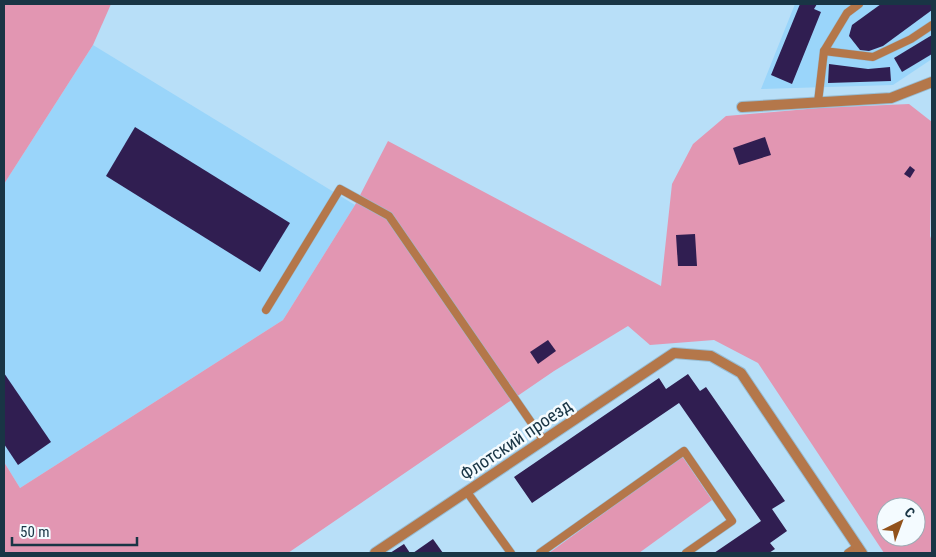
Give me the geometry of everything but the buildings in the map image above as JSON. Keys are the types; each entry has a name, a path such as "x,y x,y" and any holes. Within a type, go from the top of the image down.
{"street":[{"path":"742,107 891,98 932,82"},
{"name":"Флотский проезд","path":"375,553 674,353 711,356 741,374 860,550"}],"lane":[{"path":"818,102 824,51 847,13 859,4"},
{"path":"824,51 873,57 912,40 932,25"},
{"path":"266,310 340,189 389,216 544,440"},
{"path":"540,553 684,451 732,522 686,553"},
{"path":"467,492 511,553"},
{"path":"848,553 860,550"}],"shaded area":[{"path":"4,4 111,4 93,45 4,184"},
{"path":"795,4 932,4 932,59 893,85 761,89"},
{"path":"93,45 355,205 283,320 20,488 4,462 4,184"},
{"path":"909,104 932,122 930,236 932,241 932,553 884,553 880,547 926,547 926,497 876,497 876,541 758,363 714,340 650,345 628,326 554,371 288,553 4,553 4,462 20,488 283,320 355,205 388,141 661,286 672,184 693,144 726,116 819,108"},
{"path":"682,456 712,500 639,553 549,553"}]}
